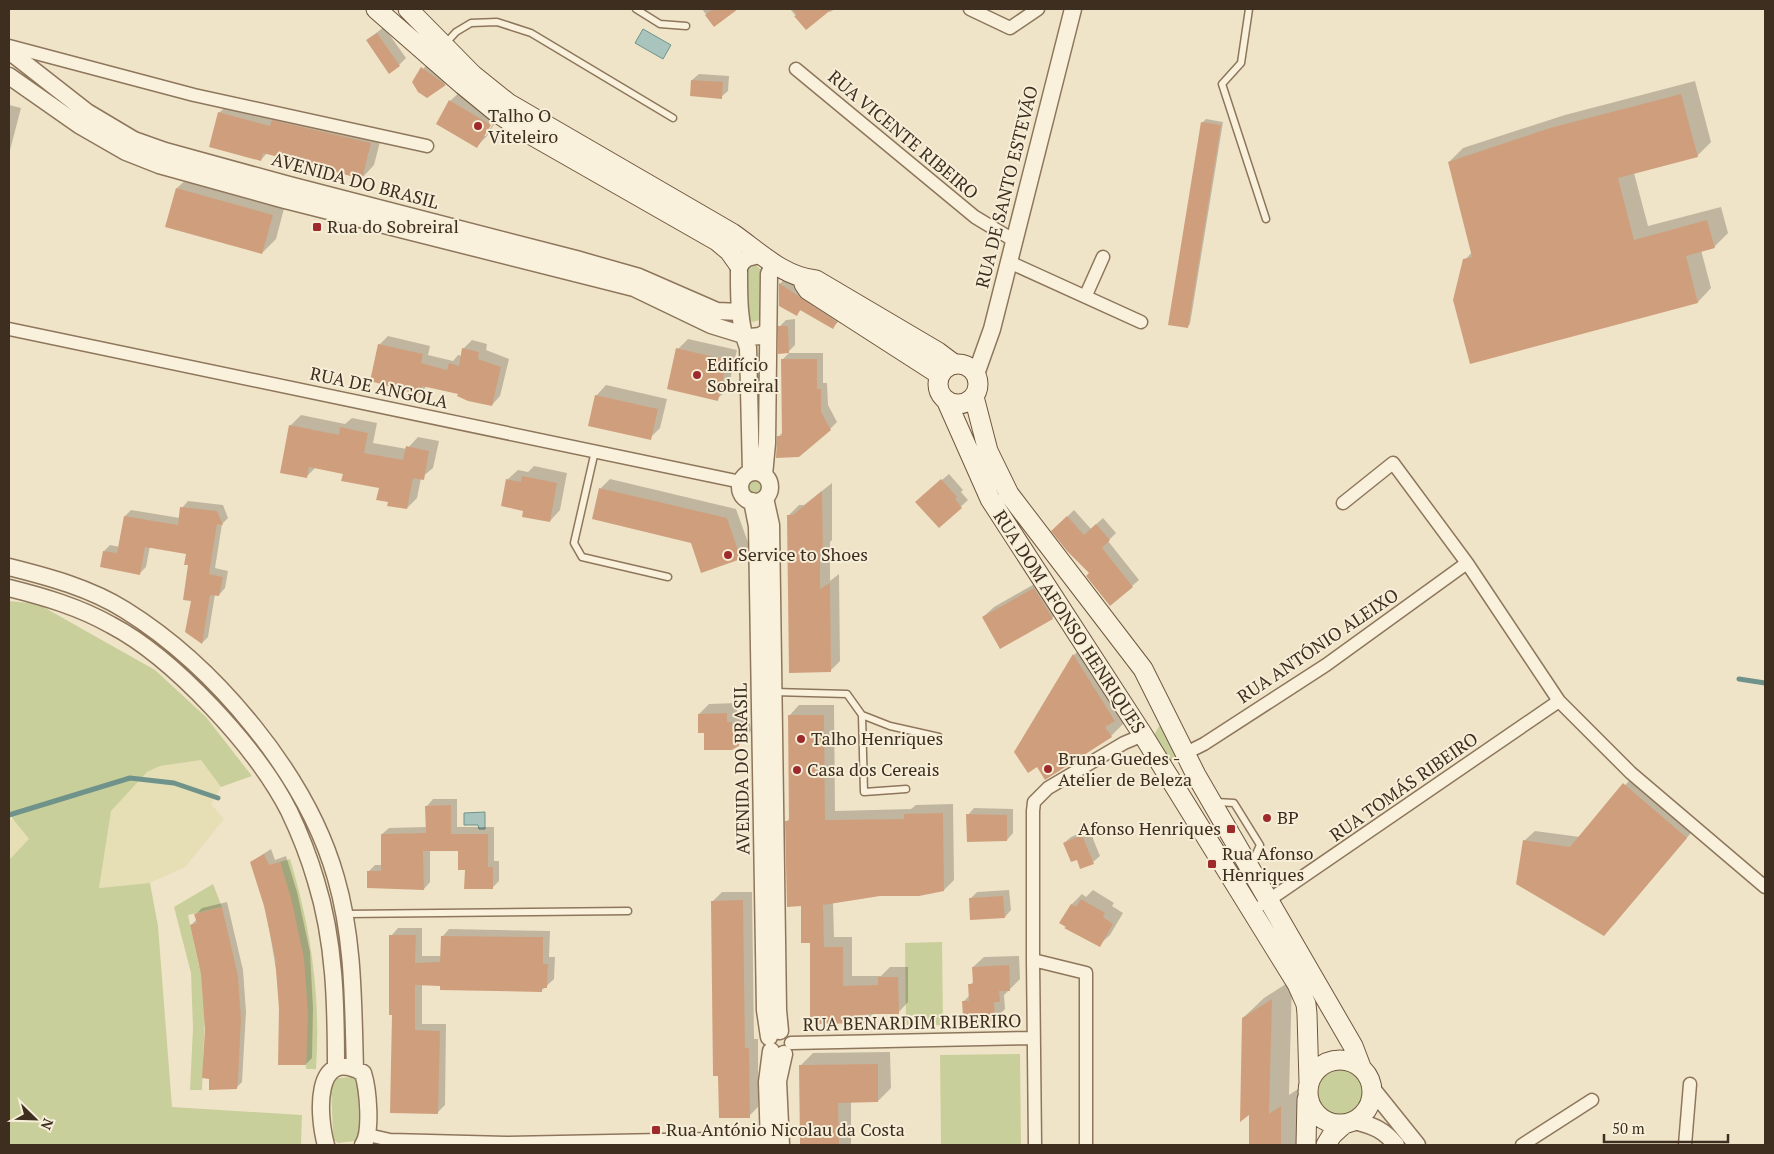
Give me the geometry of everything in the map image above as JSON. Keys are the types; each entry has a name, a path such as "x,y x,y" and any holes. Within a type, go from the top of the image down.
{"main road":[{"path":"376,9 496,112 526,132 717,241 729,251 739,265"},
{"path":"408,9 473,75 508,103 732,233 766,259 801,278 808,290 947,369 966,366 976,374"},
{"name":"RUA DOM AFONSO HENRIQUES","path":"947,369 938,380 939,393 947,402 990,499 1141,731 1173,784 1260,906 1352,1046 1360,1067 1370,1081 1372,1089"},
{"name":"RUA DOM AFONSO HENRIQUES","path":"976,374 978,386 974,397 988,451 1009,494 1143,669 1196,775 1250,868 1260,906 1306,1004 1310,1105 1323,1120 1349,1123"},
{"path":"947,402 958,405 970,402 974,397"},
{"path":"1141,731 1149,713 1165,712"},
{"path":"1173,784 1185,785 1196,775"},
{"path":"1306,1145 1308,1089 1321,1066 1330,1061 1351,1062 1360,1067"},
{"path":"1326,1145 1332,1134 1368,1107 1372,1089"}],"street":[{"path":"970,9 1010,28 1038,9"},
{"name":"RUA DE SANTO ESTEVÃO","path":"976,374 992,329 1073,9"},
{"path":"9,46 194,95 427,146"},
{"name":"AVENIDA DO BRASIL","path":"9,51 87,112 134,140 289,185 594,264 639,277 717,312 740,312"},
{"name":"RUA VICENTE RIBEIRO","path":"796,69 975,217 1015,241"},
{"name":"AVENIDA DO BRASIL","path":"9,76 79,125 126,152 159,165 285,200 634,288 712,325 743,334 755,337 768,331"},
{"path":"1086,295 1103,257"},
{"path":"739,265 747,258 766,259"},
{"name":"AVENIDA DO BRASIL","path":"752,476 770,483 768,494 759,499 742,494 767,443 769,274 766,259"},
{"path":"1009,262 1086,295 1141,322"},
{"name":"AVENIDA DO BRASIL","path":"739,265 740,312 743,334 748,348 752,476"},
{"name":"RUA DE ANGOLA","path":"9,329 595,451 752,476"},
{"path":"1343,503 1393,462 1466,563 1559,701 1631,773 1765,887"},
{"name":"AVENIDA DO BRASIL","path":"759,499 771,525 779,1043 767,1082 773,1143"},
{"name":"AVENIDA DO BRASIL","path":"759,499 757,526 765,1010 779,1043"},
{"name":"RUA ANTÓNIO ALEIXO","path":"1186,753 1204,744 1326,664 1466,563"},
{"path":"9,567 55,578 124,609 178,647 217,684 253,726 280,764 325,844 336,879 344,914 353,976 355,1069"},
{"path":"9,588 79,609 113,626 166,662 203,697 266,774 288,810 306,850 317,884 335,979 336,1068"},
{"name":"RUA TOMÁS RIBEIRO","path":"1260,906 1559,701"},
{"path":"1035,1145 1034,802 1048,788 1141,731"},
{"path":"1033,960 1086,973 1086,1145"},
{"name":"RUA BENARDIM RIBERIRO","path":"779,1043 1034,1038"},
{"path":"326,1145 322,1086 325,1076 336,1068 355,1069 363,1074 366,1083 365,1140 506,1143 773,1143"},
{"path":"1685,1145 1690,1084"},
{"name":"RUA DOM AFONSO HENRIQUES","path":"1372,1089 1417,1145"},
{"path":"1522,1145 1592,1100"},
{"name":"RUA DOM AFONSO HENRIQUES","path":"1349,1123 1378,1127 1396,1145"}],"lane":[{"path":"636,9 660,24 686,26"},
{"path":"1249,9 1240,63 1222,84 1266,219"},
{"path":"444,44 456,32 471,23 497,22 531,33 673,118"},
{"path":"595,451 574,543 582,557 668,576"},
{"path":"773,692 847,694 862,715 890,726 938,737"},
{"path":"862,715 864,792 906,789"},
{"path":"344,914 628,911"}],"shaded area":[{"path":"201,760 221,787 211,804 224,819 185,867 150,883 98,888 111,810 147,772 160,766"},
{"path":"13,819 30,839 9,860 9,820"}],"green space":[{"path":"755,265 762,270 762,314 760,320 752,322 748,318 748,270"},
{"path":"751,477 759,477 764,482 762,493 751,495 746,490 746,482"},
{"path":"9,601 38,604 155,670 206,717 252,776 221,787 201,760 160,766 147,772 111,811 99,888 150,883 158,926 172,1107 302,1115 301,1145 9,1145 9,860 29,839 9,814"},
{"path":"1159,726 1163,726 1179,758 1177,761 1170,761 1153,737"},
{"path":"290,859 304,911 313,962 317,1015 316,1069 306,1069 305,989 299,940 280,862"},
{"path":"213,884 222,907 188,915 199,966 207,964 202,1090 190,1090 193,1028 191,973 174,907"},
{"path":"942,942 943,1025 906,1025 905,943"},
{"path":"1020,1054 1021,1145 941,1145 940,1055"},
{"path":"1341,1069 1350,1071 1358,1076 1363,1084 1365,1093 1363,1102 1358,1110 1350,1115 1341,1117 1332,1115 1324,1110 1319,1102 1317,1093 1319,1084 1324,1076 1332,1071"},
{"path":"352,1077 356,1079 358,1086 359,1136 355,1141 338,1143 334,1140 333,1134 331,1088 337,1078"}],"water":[{"path":"643,29 671,45 663,59 635,43"},
{"path":"485,812 485,829 479,829 478,825 464,825 464,813"}],"building":[{"path":"713,9 738,9 714,27 705,15"},
{"path":"792,9 832,9 806,30 794,16 797,15"},
{"path":"377,33 400,66 389,74 366,40"},
{"path":"421,67 446,85 427,98 418,92 412,82"},
{"path":"691,80 723,82 722,99 690,96"},
{"path":"1681,94 1698,157 1618,178 1634,240 1707,220 1715,248 1686,256 1698,303 1470,364 1453,300 1463,259 1472,257 1448,162 1550,128"},
{"path":"449,100 491,125 477,148 436,124"},
{"path":"218,112 270,126 272,120 371,143 362,179 263,153 261,161 209,147"},
{"path":"1201,122 1221,125 1188,328 1168,325"},
{"path":"176,188 273,215 262,254 165,227"},
{"path":"779,283 837,322 833,329 800,310 797,316 779,306"},
{"path":"778,326 788,326 789,353 778,354"},
{"path":"378,344 423,354 421,363 447,370 449,363 459,366 462,348 479,352 478,359 501,367 492,406 468,401 457,396 458,394 422,386 420,395 370,381"},
{"name":"Edifício Sobreiral","path":"676,348 727,360 718,401 667,389"},
{"path":"781,359 817,359 817,389 821,389 821,412 831,430 799,457 776,458 777,436 782,436"},
{"path":"595,395 658,409 651,440 588,426"},
{"path":"289,425 339,435 340,427 368,433 364,453 403,460 406,446 429,451 424,480 413,478 407,509 387,506 388,502 376,500 379,488 341,481 343,474 309,467 307,478 280,473"},
{"path":"522,476 557,483 550,522 522,517 523,511 501,506 506,479 521,482"},
{"path":"941,479 957,497 955,499 962,508 939,528 915,502"},
{"path":"599,488 727,518 741,559 701,573 691,543 592,519"},
{"path":"822,491 823,551 820,553 820,589 830,583 831,672 789,673 787,515 793,515"},
{"path":"180,507 217,511 223,525 217,524 209,574 223,577 219,596 210,595 202,644 185,632 191,601 183,600 188,565 184,565 186,554 145,547 140,575 100,567 103,551 117,553 124,516 178,525"},
{"path":"1067,516 1084,535 1096,524 1110,540 1102,548 1133,587 1110,606 1086,576 1089,573 1067,551 1051,531"},
{"path":"1034,588 1053,619 1000,649 982,617"},
{"path":"1073,654 1115,721 1105,727 1112,737 1045,780 1037,767 1028,773 1014,752"},
{"path":"727,713 727,722 732,722 732,726 741,735 739,746 732,750 704,750 704,733 698,733 698,714"},
{"path":"788,715 824,715 825,820 904,819 904,814 943,813 944,891 919,896 880,896 823,905 824,947 843,947 843,986 878,985 878,977 898,977 899,1014 865,1014 865,1023 817,1024 817,1017 810,1017 810,943 801,943 801,906 787,907 785,821 789,821"},
{"path":"1623,783 1687,838 1604,936 1516,884 1523,840 1570,847"},
{"path":"451,805 451,834 488,834 488,867 493,867 493,889 464,889 465,870 458,870 458,851 423,851 424,890 367,888 367,871 381,871 381,834 426,833 425,806"},
{"path":"966,814 1007,815 1007,841 967,842"},
{"path":"1082,835 1094,864 1080,869 1077,860 1071,862 1063,843"},
{"path":"264,854 269,865 280,862 291,898 304,958 308,1015 306,1065 278,1065 279,1009 275,957 264,906 250,862"},
{"path":"1003,896 1005,918 970,920 969,898"},
{"path":"1081,899 1105,913 1103,917 1113,924 1100,947 1064,928 1066,927 1059,923 1071,904 1076,907"},
{"path":"743,900 745,1048 749,1048 750,1118 719,1118 718,1076 713,1076 711,901"},
{"path":"222,907 238,976 241,1019 238,1080 237,1089 209,1090 209,1079 202,1078 205,1029 201,974 190,925 197,923 194,914"},
{"path":"389,935 416,935 415,963 440,962 441,936 543,937 543,964 548,964 547,988 542,988 542,992 440,990 440,986 415,985 415,1030 440,1031 438,1114 390,1113 392,1015 389,1015"},
{"path":"1009,965 1010,991 999,991 1000,1002 994,1002 995,1021 974,1022 974,1015 963,1016 962,1001 969,1001 968,984 973,984 972,967"},
{"path":"1272,999 1269,1114 1281,1106 1281,1145 1249,1145 1249,1115 1240,1122 1242,1018"},
{"path":"878,1064 878,1102 838,1103 839,1145 800,1145 799,1065"}],"waterway":[{"path":"1739,679 1765,683"},
{"path":"9,815 130,778 174,783 218,798"}],"place":[{"name":"Talho O Viteleiro","path":"478,126"},
{"name":"Rua do Sobreiral","path":"317,227"},
{"name":"Edifício Sobreiral","path":"697,375"},
{"name":"Service to Shoes","path":"728,555"},
{"name":"Talho Henriques","path":"801,739"},
{"name":"Bruna Guedes - Atelier de Beleza","path":"1048,769"},
{"name":"Casa dos Cereais","path":"797,770"},
{"name":"BP","path":"1267,818"},
{"name":"Afonso Henriques","path":"1231,829"},
{"name":"Rua Afonso Henriques","path":"1212,864"},
{"name":"Rua António Nicolau da Costa","path":"656,1130"}]}
